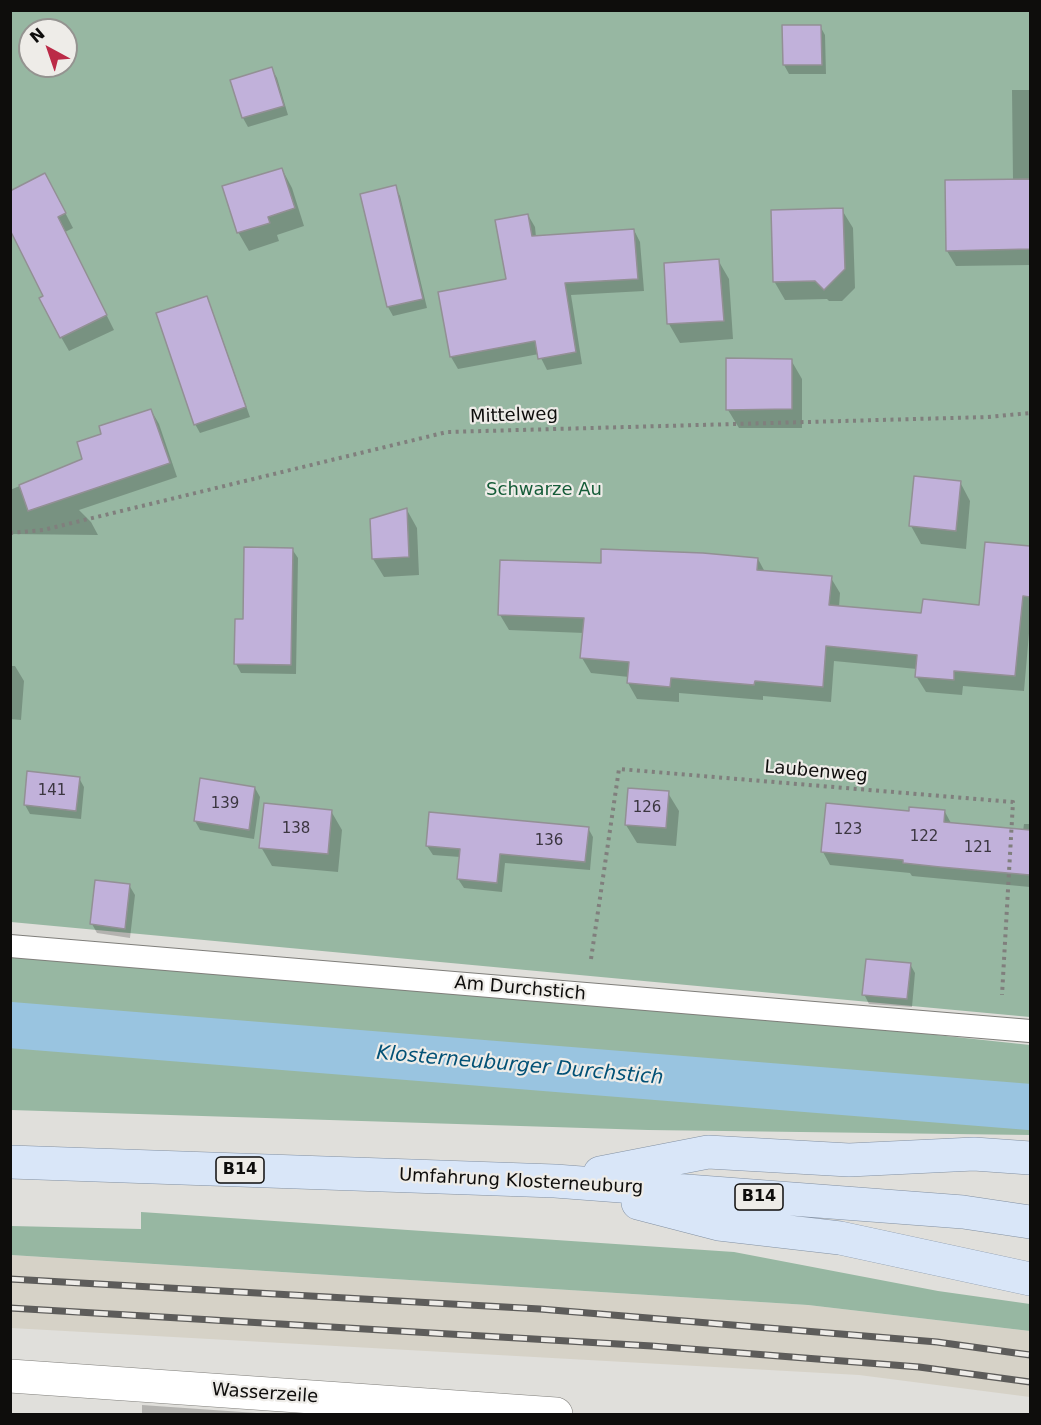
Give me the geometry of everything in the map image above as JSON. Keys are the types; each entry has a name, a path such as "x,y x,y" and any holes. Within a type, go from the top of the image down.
{"main road":[{"path":"555,1181 708,1152 849,1160 974,1154 1030,1158"},
{"name":"Umfahrung Klosterneuburg","path":"10,1162 555,1181 963,1212 1030,1222"},
{"path":"555,1181 719,1224 840,1238 1030,1279"}],"street":[{"name":"Wasserzeile","path":"10,1376 556,1414"}],"lane":[{"name":"Am Durchstich","path":"10,946 1030,1031"}],"path":[{"name":"Mittelweg","path":"10,533 43,530 447,432 1030,414"},
{"name":"Laubenweg","path":"585,995 619,769 1014,802 1000,1028"}],"shaded area":[{"path":"10,1255 808,1305 1030,1331 1030,1397 859,1375 11,1328"}],"green space":[{"name":"Schwarze Au","path":"10,11 1030,11 1030,1017 11,922"},
{"path":"10,936 1030,1045 1030,1135 648,1130 11,1110"},
{"path":"141,1212 734,1252 938,1291 1030,1304 1030,1331 808,1305 11,1255 11,1226 141,1229"}],"building":[{"path":"782,25 821,25 822,65 783,65"},
{"path":"272,67 284,106 242,118 230,80"},
{"path":"282,168 295,208 268,217 270,223 237,233 222,186"},
{"path":"45,173 66,213 58,217 107,315 60,338 39,298 43,296 10,230 10,191"},
{"path":"1030,179 1030,249 946,251 945,180"},
{"path":"396,185 423,299 387,307 360,194"},
{"path":"843,208 845,269 824,290 815,281 773,282 771,210"},
{"path":"528,214 532,236 634,229 638,279 565,283 576,352 538,359 535,341 450,357 438,292 506,279 495,220"},
{"path":"719,259 724,321 667,324 664,263"},
{"path":"207,296 246,407 194,425 156,313"},
{"path":"726,358 792,359 792,409 726,410"},
{"path":"151,409 170,463 28,511 19,485 82,459 77,442 101,434 99,426"},
{"path":"914,476 961,481 956,531 909,526"},
{"path":"407,508 409,557 372,559 370,519"},
{"path":"985,542 1030,546 1030,597 1023,596 1015,676 954,671 954,680 915,677 917,655 826,646 823,687 755,681 754,685 671,678 670,687 627,683 629,662 580,658 584,618 498,615 500,560 601,563 601,549 703,553 758,558 757,570 832,576 829,605 921,613 923,599 979,605"},
{"path":"244,547 293,548 291,665 234,664 235,619 243,619"},
{"path":"27,771 80,777 76,811 24,805"},
{"path":"200,778 255,787 249,830 194,821"},
{"path":"628,788 669,791 666,828 625,825"},
{"path":"264,803 332,810 328,854 259,848"},
{"path":"826,803 909,811 909,807 945,810 944,822 1030,830 1030,875 903,863 903,860 821,852"},
{"path":"429,812 589,827 585,862 500,854 497,883 457,879 460,849 426,846"},
{"path":"95,880 130,884 125,929 90,924"},
{"path":"866,959 911,963 907,999 862,995"}],"waterway":[{"name":"Klosterneuburger Durchstich","path":"10,1025 1030,1107"}],"railway":[{"path":"10,1279 540,1309 937,1342 1030,1355"},
{"path":"10,1308 652,1346 919,1367 1030,1382"}]}
